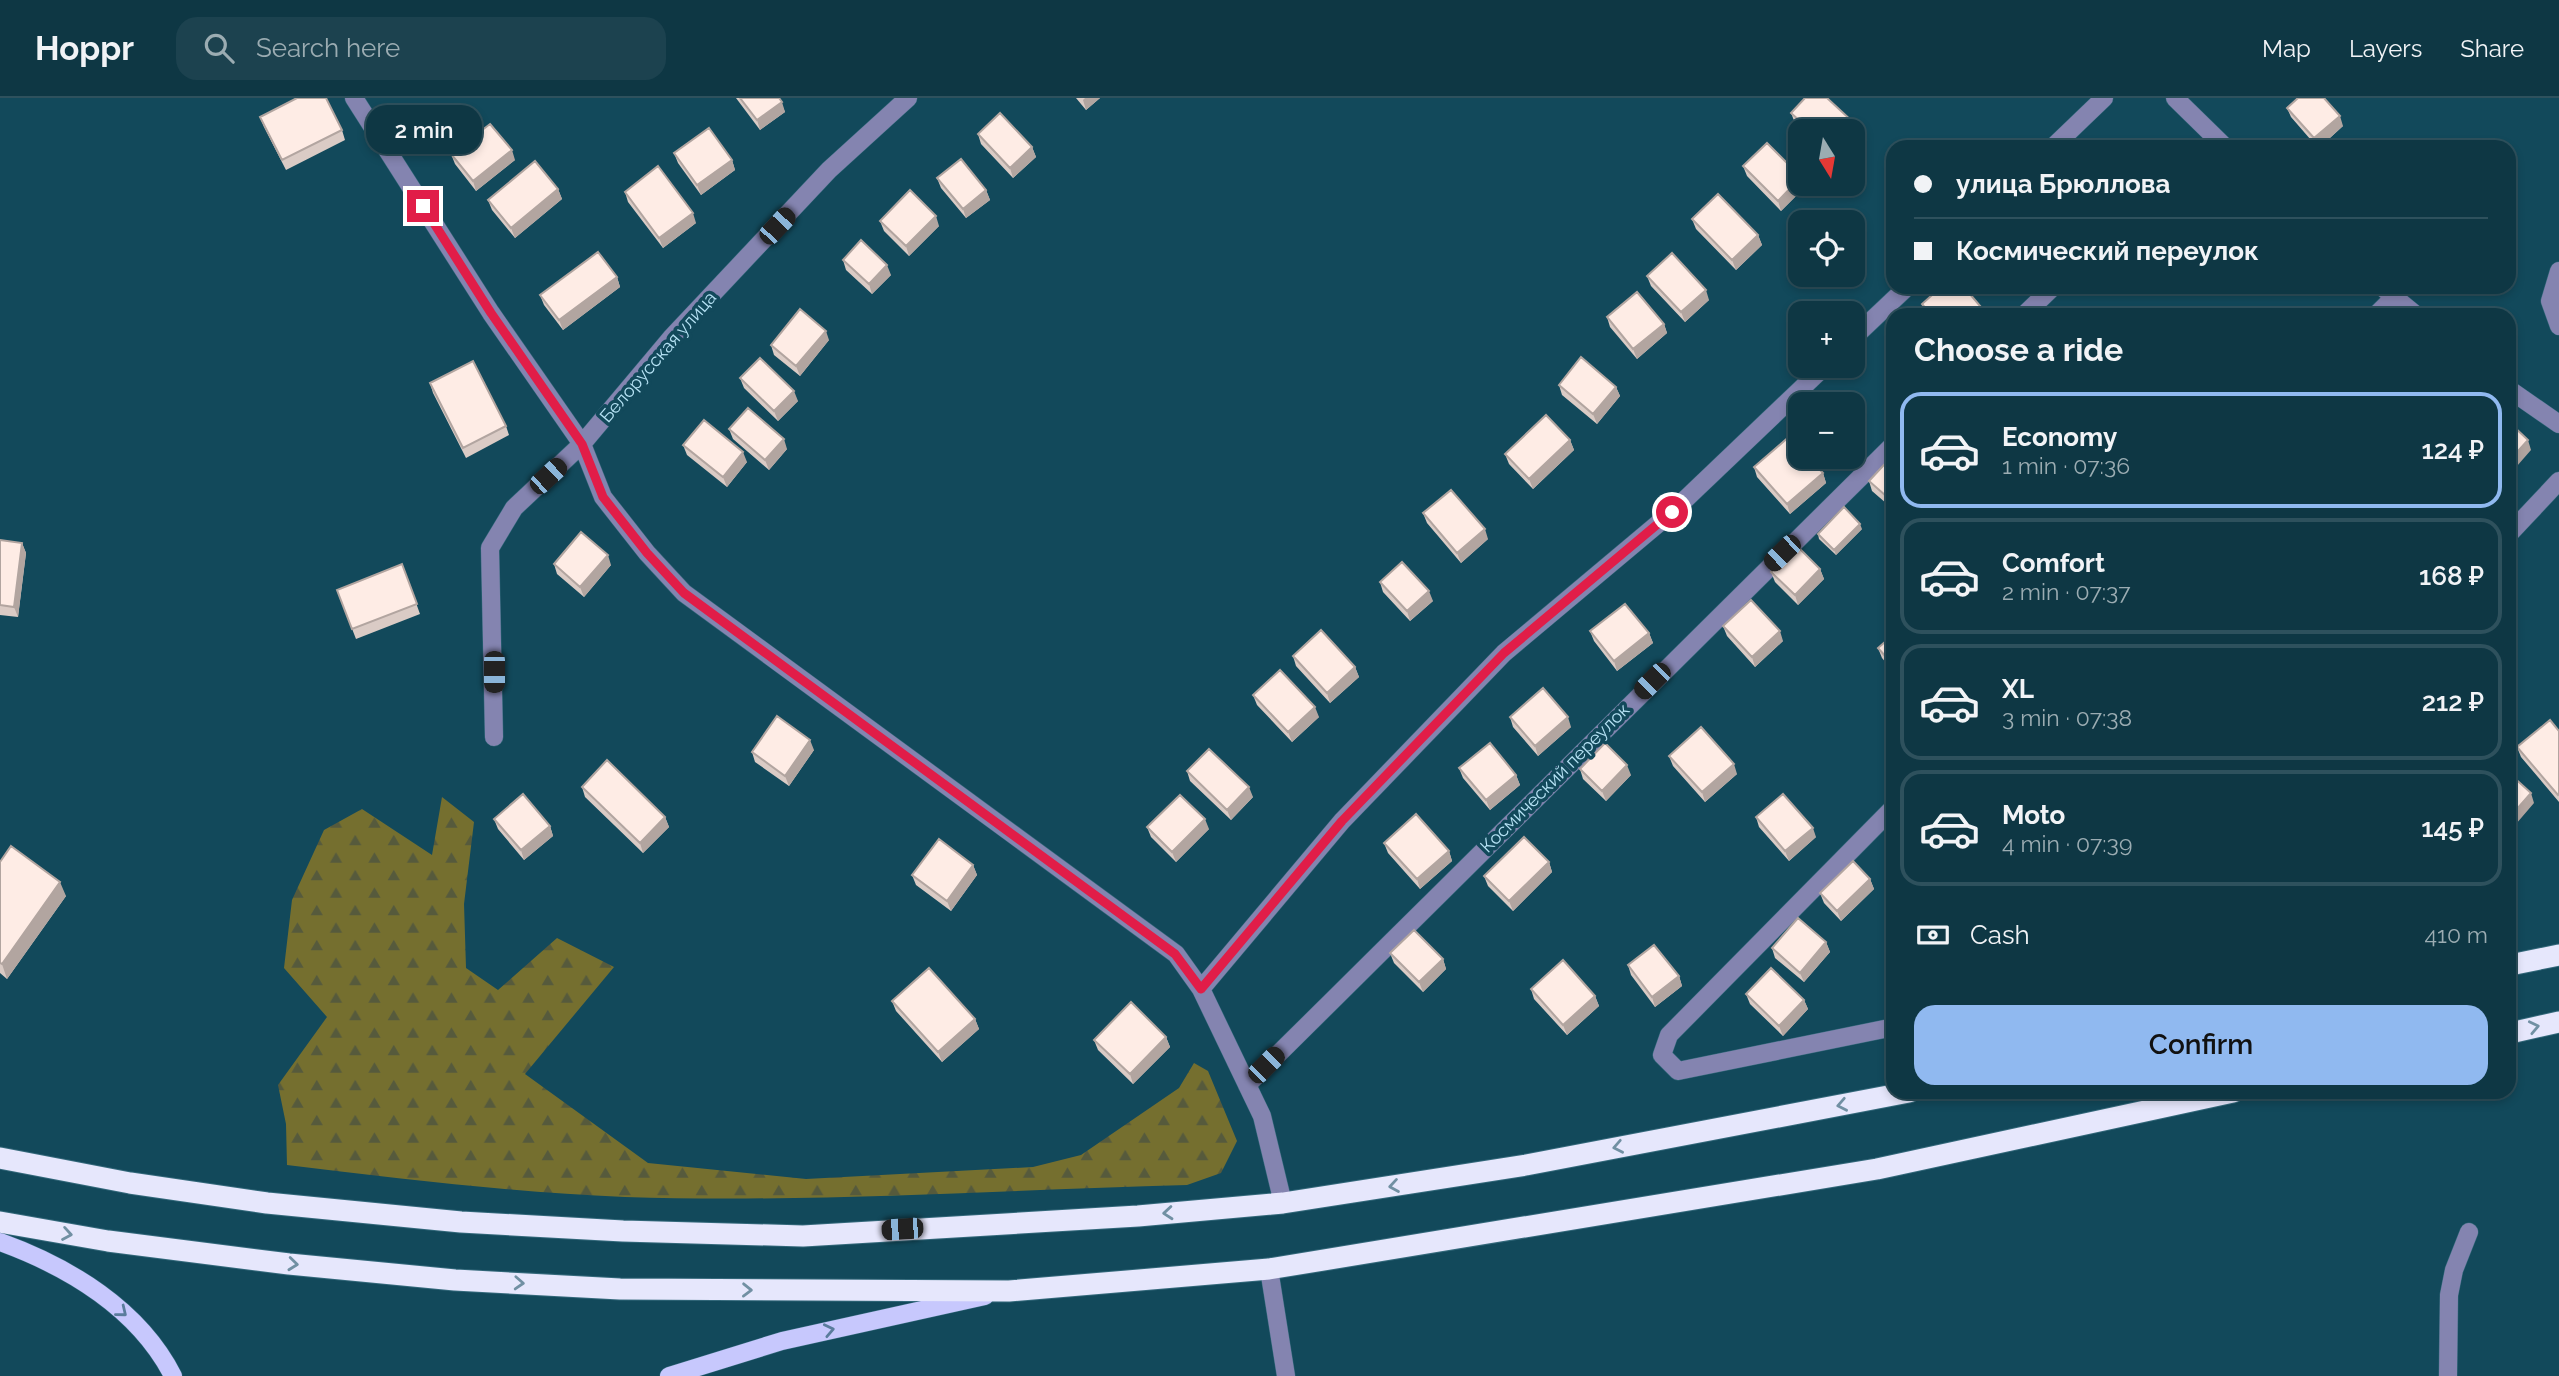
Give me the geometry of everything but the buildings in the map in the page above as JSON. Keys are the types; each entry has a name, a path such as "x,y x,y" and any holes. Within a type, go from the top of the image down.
{"highway":[{"path":"2516,964 2559,955"},
{"path":"2516,1031 2559,1022"},
{"path":"0,1158 130,1183 267,1203 461,1222 623,1231 803,1236 1138,1216 1283,1203 1526,1164 1886,1096"},
{"path":"0,1222 108,1241 289,1264 455,1280 620,1289 1009,1291 1269,1269 1877,1169 2202,1099"}],"main road":[{"path":"0,1242 52,1264 94,1289 134,1322 173,1376"},
{"path":"669,1376 782,1340 1009,1291"}],"street":[{"path":"354,98 491,313 582,444 603,497 647,553 684,593 1175,954 1201,989 1262,1116 1283,1203"},
{"name":"Белорусская улица","path":"494,737 490,548 514,508 582,444 671,338 820,180 908,98"},
{"path":"2060,140 2104,98"},
{"path":"2175,98 2211,140"},
{"path":"2559,271 2550,301 2559,326"},
{"path":"1865,327 1900,294"},
{"path":"2031,308 2046,294"},
{"path":"2390,294 2407,308"},
{"path":"1201,989 1342,821 1504,653 1672,512 1812,378"},
{"path":"2516,394 2559,424"},
{"name":"Космический переулок","path":"1247,1085 1886,452"},
{"path":"2516,527 2559,481"},
{"path":"1886,815 1669,1035 1662,1055 1678,1071 1886,1029"},
{"path":"2448,1376 2449,1295 2454,1270 2469,1232"},
{"path":"1269,1269 1286,1376"}],"green space":[{"path":"442,797 474,822 464,904 466,968 498,990 557,938 614,967 525,1074 648,1163 806,1179 1033,1167 1081,1155 1179,1088 1194,1063 1208,1071 1237,1141 1221,1173 1187,1185 836,1197 695,1198 583,1195 287,1165 286,1124 278,1085 327,1017 284,968 292,900 324,830 362,809 432,855"}],"route":[{"path":"423,206 491,313 582,444 603,497 647,553 684,593 1175,954 1201,989 1342,821 1504,653 1672,512"}]}
